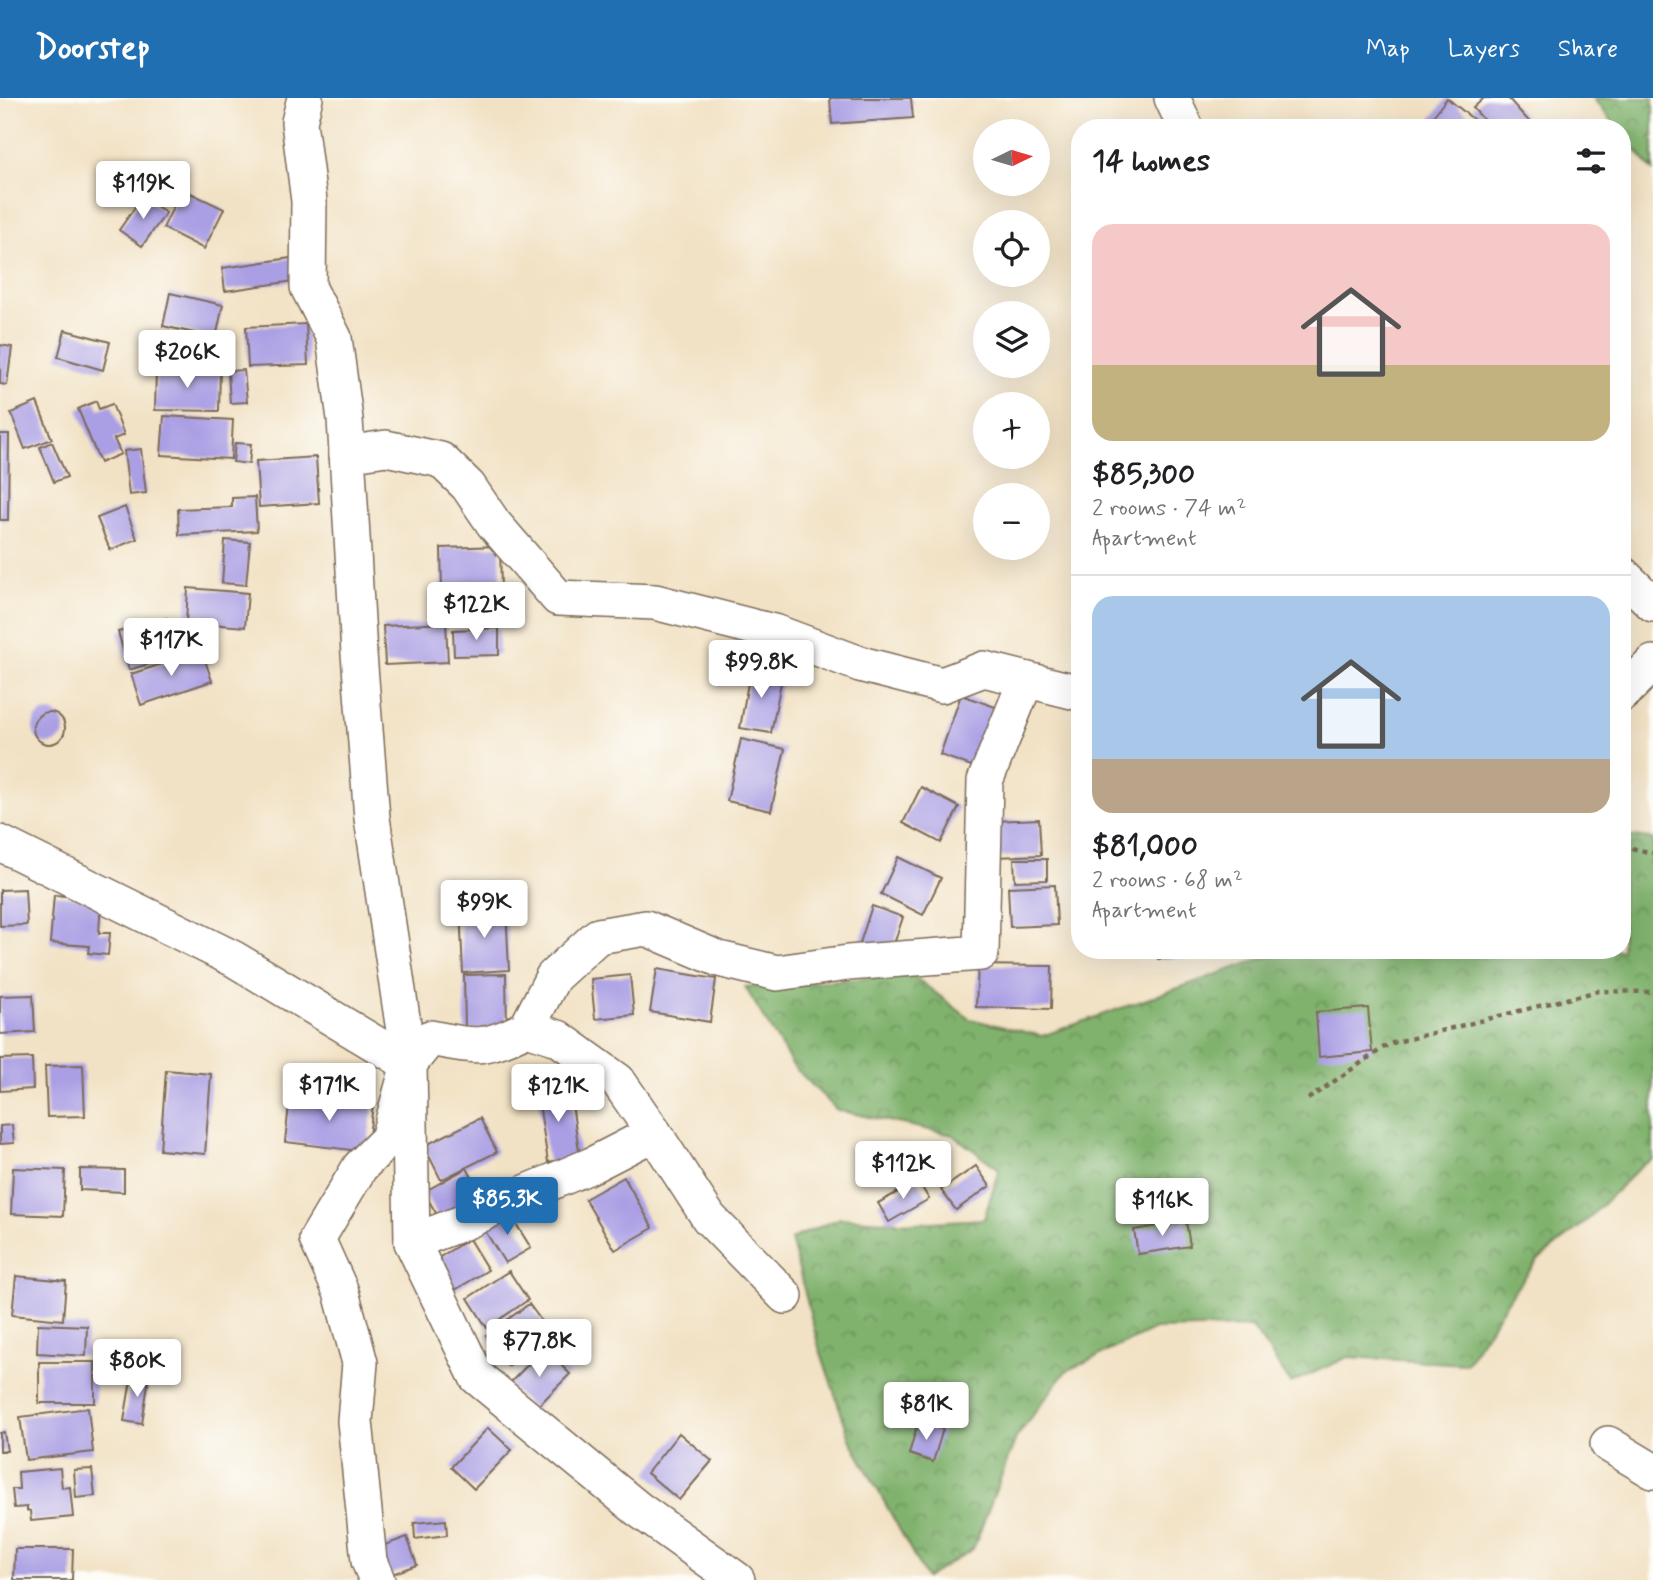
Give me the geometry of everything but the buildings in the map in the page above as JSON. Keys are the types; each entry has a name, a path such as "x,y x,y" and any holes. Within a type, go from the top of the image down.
{"street":[{"path":"305,98 299,122 309,201 307,287 334,338 345,419 372,818 409,1064 412,1242 477,1377 638,1509 737,1580"},
{"path":"1172,98 1182,119"},
{"path":"347,454 386,448 441,460 468,486 494,524 558,598 655,602 777,633 860,664 942,685 984,669 1071,691"},
{"path":"1631,583 1653,604"},
{"path":"1631,686 1653,663"},
{"path":"377,1580 369,1561 355,1421 360,1363 341,1292 317,1240 360,1167 388,1139 409,1064 430,1038 478,1046 500,1042 527,1028 553,977 598,936 646,928 719,959 777,973 848,963 981,953 985,781 1026,680"},
{"path":"0,843 234,959 409,1064"},
{"path":"527,1028 558,1038 618,1081 709,1218 785,1296"},
{"path":"412,1242 467,1221 593,1165 654,1133"},
{"path":"1608,1444 1653,1471"}],"path":[{"path":"1631,848 1653,853"},
{"path":"1308,1099 1389,1044 1598,991 1653,992"}],"green space":[{"path":"1593,98 1653,98 1653,171 1631,145 1631,119 1610,119"},
{"path":"1631,837 1653,839 1653,1160 1642,1165 1584,1223 1538,1260 1466,1364 1348,1357 1291,1383 1252,1327 1155,1329 1066,1371 1016,1438 973,1549 926,1578 850,1439 818,1344 791,1239 840,1218 914,1223 984,1219 999,1169 953,1135 837,1110 793,1066 745,987 912,975 970,1019 1042,1036 1260,959 1631,959"}]}
